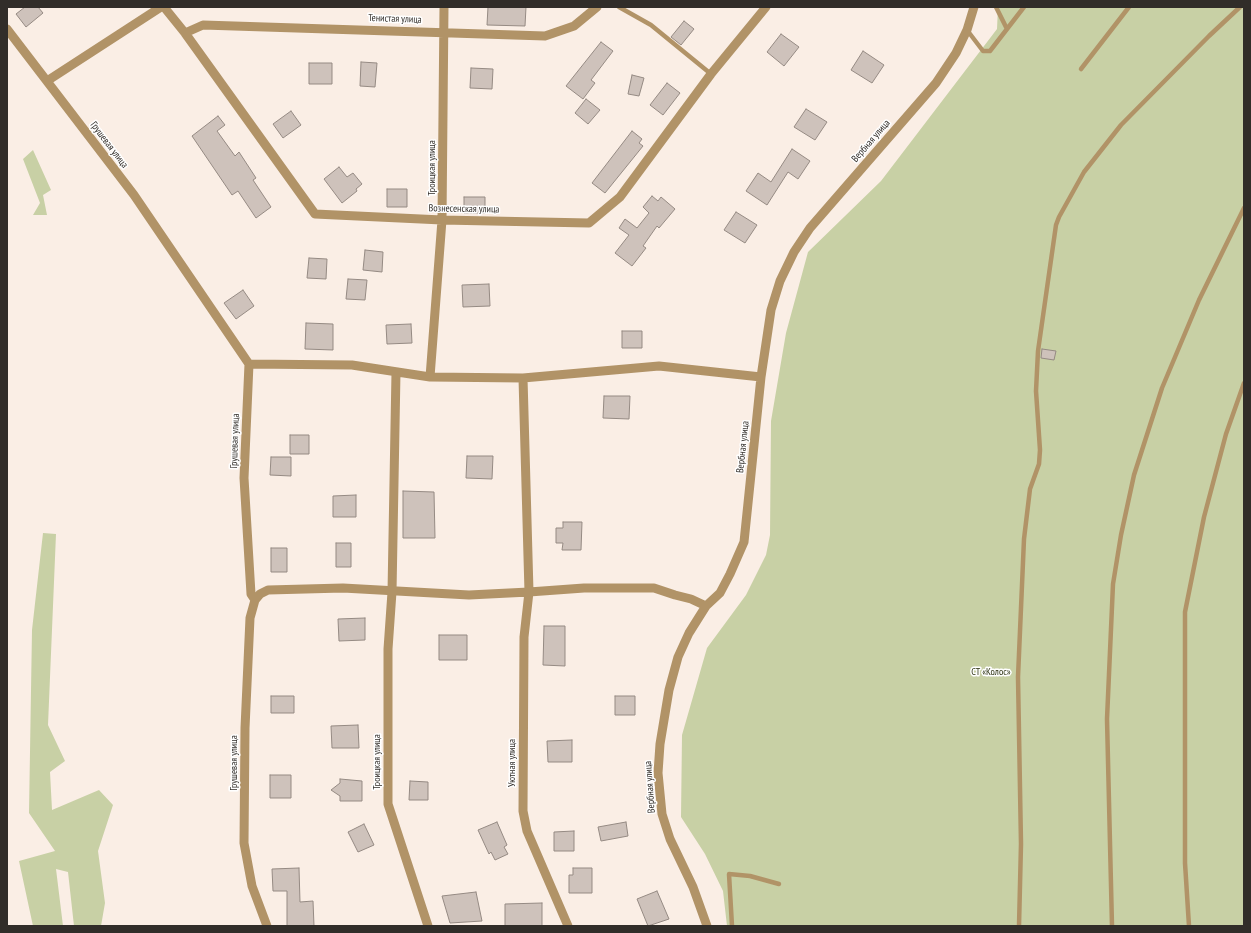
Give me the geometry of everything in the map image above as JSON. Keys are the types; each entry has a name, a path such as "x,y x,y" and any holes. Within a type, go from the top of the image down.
{"street":[{"path":"47,81 161,7"},
{"name":"Вознесенская улица","path":"164,7 185,33 315,214 442,220 589,223 620,197 711,74 766,7"},
{"name":"Троицкая улица","path":"430,377 442,220 444,7"},
{"name":"Тенистая улица","path":"185,33 204,25 545,36 574,26 597,7"},
{"name":"Вербная улица","path":"707,926 693,887 670,839 662,814 658,773 660,744 668,690 678,657 689,633 706,606 720,592 744,542 761,377 772,310 780,281 794,252 810,228 936,83 956,53 967,30 974,7"},
{"name":"Грушевая улица","path":"7,29 134,196 249,364 244,478 251,594 255,600 250,618 245,728 244,843 252,886 267,926"},
{"path":"249,364 352,364 430,377 523,378 659,366 761,377"},
{"name":"Троицкая улица","path":"396,372 392,592 388,649 388,804 428,926"},
{"name":"Уютная улица","path":"523,378 529,592 524,636 523,811 527,831 568,926"},
{"path":"255,600 260,594 268,590 343,588 392,592 469,595 584,588 654,588 691,599 706,606"}],"lane":[{"path":"619,7 651,25 711,74"},
{"path":"996,7 1007,29"},
{"path":"967,30 983,51 993,49 1024,7"},
{"path":"1081,69 1129,7"},
{"path":"1019,926 1021,844 1018,677 1024,539 1030,489 1039,464 1040,450 1036,391 1038,351 1056,225 1058,217 1084,172 1121,125 1209,36 1240,7"},
{"path":"1112,926 1107,719 1113,584 1121,535 1134,475 1162,388 1199,300 1244,208"},
{"path":"1189,926 1186,863 1185,612 1190,580 1204,517 1226,434 1244,383"},
{"path":"732,926 729,874 750,876 779,884"}],"green space":[{"name":"СТ «Колос»","path":"998,7 1244,7 1244,926 727,926 723,891 705,854 681,817 682,735 707,648 746,595 766,555 770,535 771,421 786,333 808,252 881,181 997,29"},
{"path":"33,150 51,190 43,195 47,215 33,215 40,203 23,159"},
{"path":"43,533 56,534 48,725 65,761 50,772 52,810 99,790 113,805 98,851 105,903 101,926 74,926 68,872 56,869 63,926 33,926 19,861 55,851 29,813 32,630"}],"building":[{"path":"25,7 38,7 43,13 26,27 16,14"},
{"path":"488,7 526,7 525,26 487,25"},
{"path":"684,21 694,29 681,45 671,37"},
{"path":"781,34 799,47 784,66 767,52"},
{"path":"601,42 613,51 591,80 595,83 583,99 566,86"},
{"path":"863,51 884,65 872,83 851,70"},
{"path":"361,62 377,63 375,87 360,86"},
{"path":"309,63 332,63 332,84 309,84"},
{"path":"471,68 493,69 492,89 470,88"},
{"path":"632,75 644,78 639,96 628,94"},
{"path":"667,83 680,93 663,115 650,105"},
{"path":"586,99 600,110 588,124 575,113"},
{"path":"806,109 827,122 815,140 794,127"},
{"path":"291,111 301,125 283,138 273,124"},
{"path":"218,116 225,125 217,131 235,156 239,152 256,178 253,180 271,207 256,218 238,191 232,195 192,136"},
{"path":"632,131 642,139 639,143 643,146 605,193 592,183"},
{"path":"792,149 810,161 798,179 788,172 767,205 746,191 758,173 771,182"},
{"path":"339,167 347,177 353,173 362,184 356,189 357,191 342,203 324,179"},
{"path":"387,189 407,189 407,207 387,207"},
{"path":"652,196 658,201 661,197 675,209 659,228 657,226 643,246 646,248 632,266 615,253 629,235 619,228 625,219 637,228 649,213 643,207"},
{"path":"464,197 485,197 485,213 464,213"},
{"path":"736,212 757,225 745,243 724,230"},
{"path":"365,250 383,252 382,272 363,270"},
{"path":"309,258 327,259 326,279 307,278"},
{"path":"348,279 367,280 365,300 346,299"},
{"path":"489,284 490,306 463,307 462,285"},
{"path":"243,290 254,306 236,319 224,303"},
{"path":"306,323 333,324 333,350 305,349"},
{"path":"411,324 412,343 387,344 386,325"},
{"path":"622,331 642,331 642,348 622,348"},
{"path":"1042,349 1056,351 1054,360 1041,358"},
{"path":"604,396 630,396 629,419 603,418"},
{"path":"290,435 309,435 309,454 290,454"},
{"path":"467,456 493,456 492,479 466,478"},
{"path":"271,457 291,457 291,476 270,475"},
{"path":"403,491 434,492 435,538 403,538"},
{"path":"356,495 356,517 333,517 333,496"},
{"path":"563,522 582,522 581,550 562,550 563,543 556,543 556,528 563,528"},
{"path":"336,543 351,543 351,567 336,567"},
{"path":"271,548 287,548 287,572 271,572"},
{"path":"365,618 365,640 339,641 338,619"},
{"path":"544,626 565,626 565,666 543,665"},
{"path":"439,635 467,635 467,660 439,660"},
{"path":"271,696 294,696 294,713 271,713"},
{"path":"615,696 635,696 635,715 615,715"},
{"path":"358,725 359,748 332,748 331,726"},
{"path":"572,740 572,762 548,762 547,741"},
{"path":"270,775 291,775 291,798 270,798"},
{"path":"340,779 362,781 362,801 340,801 340,796 331,790 340,783"},
{"path":"410,781 428,782 428,800 409,800"},
{"path":"497,822 507,845 504,847 508,854 495,860 491,852 489,854 478,830"},
{"path":"626,822 628,836 601,841 598,827"},
{"path":"364,824 374,845 358,852 348,832"},
{"path":"574,831 574,851 554,851 554,832"},
{"path":"299,868 300,902 313,901 314,926 287,926 287,891 273,891 272,869"},
{"path":"573,868 592,868 592,893 569,893 569,875 573,875"},
{"path":"657,891 669,919 648,926 637,899"},
{"path":"476,892 482,921 450,923 442,896"},
{"path":"542,903 542,926 505,926 505,904"}]}
